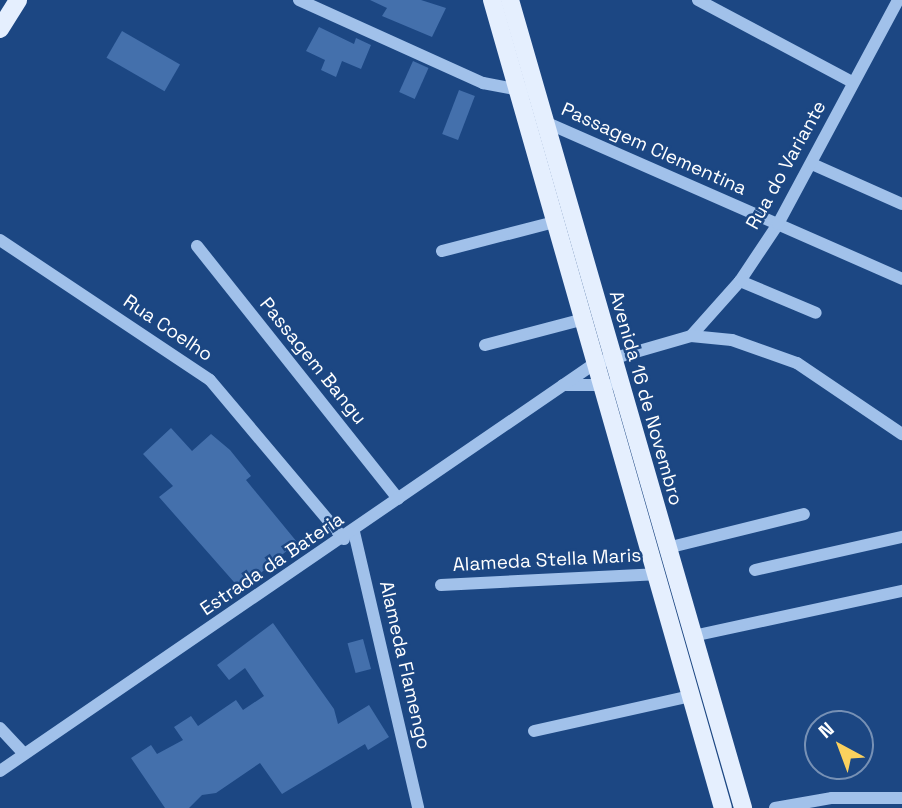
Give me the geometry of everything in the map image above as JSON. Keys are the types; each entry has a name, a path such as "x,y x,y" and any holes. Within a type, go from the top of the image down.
{"main road":[{"path":"0,29 18,0"},
{"name":"Avenida 16 de Novembro","path":"492,0 527,91 545,122 743,808"},
{"name":"Avenida 16 de Novembro","path":"510,0 554,222 723,808"}],"street":[{"path":"299,0 483,83 527,91"},
{"path":"700,0 852,82"},
{"name":"Rua do Variante","path":"691,336 740,281 778,224 898,0"},
{"name":"Passagem Clementina","path":"545,122 902,279"},
{"path":"812,164 902,204"},
{"path":"442,251 554,222"},
{"name":"Rua Coelho","path":"0,240 210,380 349,536"},
{"name":"Passagem Bangu","path":"197,247 398,499"},
{"path":"740,281 816,313"},
{"path":"485,345 584,319"},
{"path":"691,336 760,347 797,363 902,434"},
{"name":"Estrada da Bateria","path":"0,771 349,536 398,499 594,364 691,336"},
{"path":"563,385 601,386 619,382"},
{"path":"667,548 804,514"},
{"name":"Alameda Flamengo","path":"349,536 418,808"},
{"path":"755,570 902,537"},
{"name":"Alameda Stella Maris","path":"441,585 655,574"},
{"path":"693,636 902,591"},
{"path":"534,731 690,696"},
{"path":"0,728 24,754"},
{"path":"775,808 832,798 902,798"}],"building":[{"path":"370,0 421,0 446,8 432,37 382,16 387,8"},
{"path":"319,27 354,44 356,38 371,45 361,69 342,61 336,77 321,70 325,60 306,51"},
{"path":"122,31 180,64 165,91 106,58"},
{"path":"413,61 429,68 415,99 399,92"},
{"path":"459,90 475,96 458,140 442,134"},
{"path":"171,428 192,451 211,434 230,450 251,476 246,480 297,542 241,590 159,497 173,486 143,454"},
{"path":"273,623 334,709 338,724 369,705 389,737 368,750 365,744 282,794 260,763 216,793 202,795 189,808 165,808 131,758 151,745 157,754 183,740 174,727 191,716 198,726 236,700 243,710 264,696 245,668 229,680 217,665"},
{"path":"363,639 371,669 356,673 348,643"}]}
